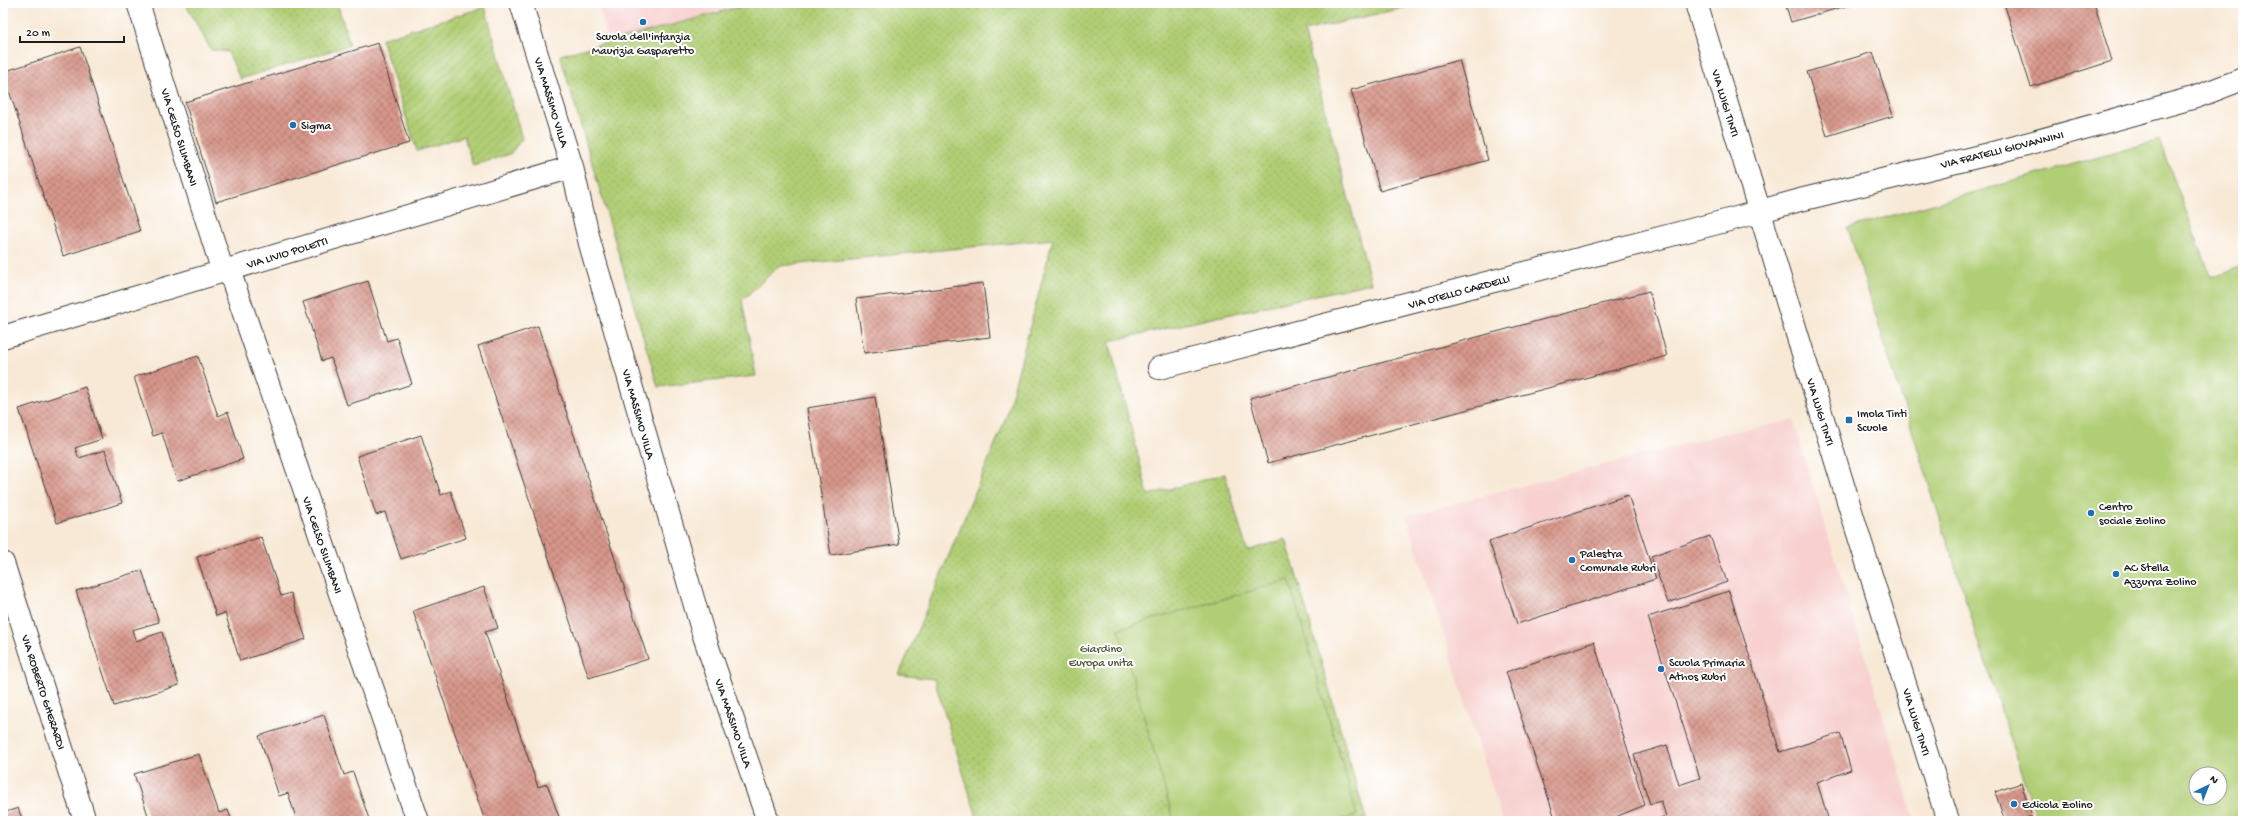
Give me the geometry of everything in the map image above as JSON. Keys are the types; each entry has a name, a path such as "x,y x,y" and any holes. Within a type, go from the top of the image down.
{"street":[{"name":"VIA CELSO SILIMBANI","path":"138,3 226,271 418,821"},
{"name":"VIA MASSIMO VILLA","path":"521,3 572,167 590,244 703,633 768,821"},
{"name":"VIA LUIGI TINTI","path":"1696,3 1758,212 1948,821"},
{"name":"VIA FRATELLI GIOVANNINI","path":"1758,212 1800,200 2001,151 2196,97 2243,79"},
{"name":"VIA LIVIO POLETTI","path":"3,337 572,167"},
{"name":"VIA OTELLO CARDELLI","path":"1159,368 1758,212"},
{"name":"VIA ROBERTO GHERARDI","path":"3,563 85,821"}],"shaded area":[{"name":"Scuola dell'infanzia Maurizia Gasparetto","path":"598,3 754,3 609,42"},
{"name":"Scuola Primaria Athos Rubri","path":"1793,420 1915,821 1503,821 1406,516 1723,434"}],"green space":[{"path":"185,3 337,3 350,45 240,79 228,52 211,50"},
{"name":"Giardino Europa unita","path":"754,3 1424,3 1304,31 1371,283 1109,341 1148,495 1225,474 1247,551 1286,539 1366,819 1359,821 978,821 934,679 899,675 1006,418 1053,239 779,266 742,300 756,376 658,387 560,55"},
{"path":"485,7 522,139 510,154 473,166 464,136 417,151 381,39"},
{"name":"AC Stella Azzurra Zolino","path":"2159,140 2211,277 2243,266 2243,821 2038,821 2013,749 1848,228"},
{"path":"1289,580 1357,815 1336,821 1174,821 1119,629"}],"building":[{"path":"1785,3 1856,3 1791,22"},
{"path":"2004,3 2094,3 2112,61 2031,87"},
{"name":"Sigma","path":"378,43 409,143 216,202 185,102"},
{"path":"80,47 140,231 63,256 3,72"},
{"path":"1873,52 1893,116 1827,136 1807,72"},
{"path":"1459,60 1488,160 1380,191 1351,90"},
{"path":"368,281 387,341 397,338 412,384 347,405 331,358 322,361 303,302"},
{"path":"983,283 990,337 864,353 856,299"},
{"path":"1649,291 1667,356 1268,463 1250,398"},
{"path":"538,326 648,659 589,678 478,346"},
{"path":"198,356 218,416 228,412 243,459 177,481 162,433 153,436 134,377"},
{"path":"85,387 102,439 75,448 79,458 105,450 122,503 57,523 19,409"},
{"path":"875,397 899,544 831,555 807,408"},
{"path":"421,435 441,495 451,491 466,538 401,559 385,512 376,515 357,456"},
{"name":"Palestra Comunale Rubri","path":"1628,495 1656,579 1517,624 1489,541"},
{"path":"1710,536 1727,582 1668,603 1651,556"},
{"path":"261,537 281,596 291,593 306,639 240,661 225,613 216,616 197,557"},
{"path":"142,570 159,622 132,630 136,641 162,632 179,685 114,706 76,591"},
{"path":"484,587 498,628 485,632 538,787 547,784 559,817 548,821 485,821 413,611"},
{"path":"1729,591 1780,752 1840,733 1851,770 1817,782 1829,821 1652,821 1666,816 1661,801 1650,804 1634,755 1667,745 1679,785 1700,778 1648,617"},
{"path":"1594,642 1645,805 1613,818 1614,821 1556,821 1506,672"},
{"path":"324,715 344,775 353,772 369,819 362,821 297,821 288,793 279,796 259,736"},
{"path":"199,754 219,813 228,810 232,821 150,821 134,774"},
{"name":"Edicola Zolino","path":"2021,783 2032,816 2018,821 2005,821 1995,792"},
{"path":"18,808 23,821 3,821 3,813"}],"place":[{"name":"Scuola dell'infanzia Maurizia Gasparetto","path":"643,22"},
{"name":"Sigma","path":"293,125"},
{"name":"Imola Tinti Scuole","path":"1849,420"},
{"name":"Centro sociale Zolino","path":"2091,513"},
{"name":"Palestra Comunale Rubri","path":"1572,560"},
{"name":"AC Stella Azzurra Zolino","path":"2116,574"},
{"name":"Scuola Primaria Athos Rubri","path":"1661,669"},
{"name":"Edicola Zolino","path":"2014,804"}]}
